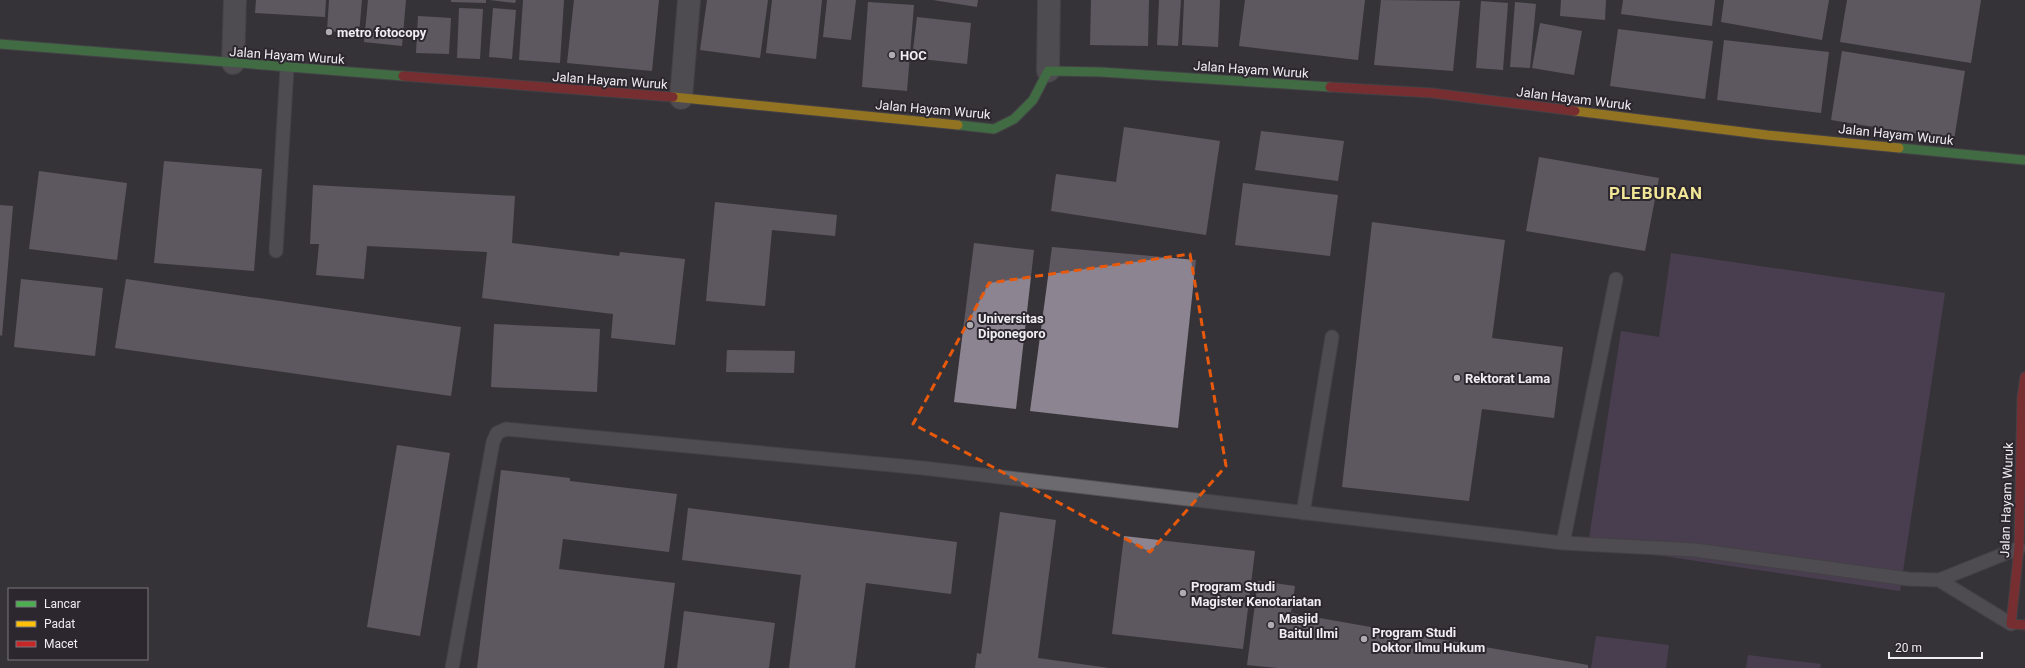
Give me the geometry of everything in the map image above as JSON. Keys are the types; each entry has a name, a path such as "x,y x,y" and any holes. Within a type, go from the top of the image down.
{"street":[{"path":"233,63 235,0"},
{"path":"681,98 689,0"},
{"path":"1048,71 1049,0"},
{"name":"Jalan Hayam Wuruk","path":"0,44 287,68 681,98 994,129 1013,122 1035,100 1048,71 1101,72 1432,94 1767,135 2025,160"},
{"name":"Jalan Hayam Wuruk","path":"2011,624 2022,548 2022,398 2025,378"},
{"path":"2011,624 2025,625"}],"lane":[{"path":"276,251 287,68"},
{"path":"1563,543 1616,279"},
{"path":"1303,513 1332,337"},
{"path":"452,668 493,442 497,433 506,429 923,468 1563,543 1695,550 1908,579 1939,580 2022,548"},
{"path":"1939,580 2011,624"}],"highlighted area":[{"path":"1190,254 1226,466 1150,552 913,424 989,283"}],"shaded area":[{"path":"1671,253 1945,293 1900,591 1588,545 1621,331 1659,337"},
{"path":"1596,636 1669,645 1666,668 1591,668"},
{"path":"1748,655 1821,664 1820,668 1746,668"}],"building":[{"path":"256,0 326,0 325,17 255,13"},
{"path":"329,0 362,0 359,34 327,31"},
{"path":"368,0 406,0 402,46 364,42"},
{"path":"451,0 486,0 486,3 451,2"},
{"path":"490,0 516,0 515,3"},
{"path":"523,0 564,0 560,63 519,60"},
{"path":"574,0 659,0 652,71 567,63"},
{"path":"707,0 768,0 760,58 700,50"},
{"path":"772,0 822,0 816,59 766,53"},
{"path":"827,0 856,0 851,40 823,37"},
{"path":"933,0 978,0 977,7"},
{"path":"1091,0 1149,0 1148,46 1090,45"},
{"path":"1159,0 1181,0 1178,46 1157,45"},
{"path":"1184,0 1220,0 1218,47 1182,45"},
{"path":"1245,0 1365,0 1358,60 1239,46"},
{"path":"1381,0 1460,1 1453,71 1374,65"},
{"path":"1561,0 1606,0 1605,20 1560,16"},
{"path":"1623,0 1715,0 1712,26 1621,14"},
{"path":"1724,0 1829,0 1822,40 1721,22"},
{"path":"1847,0 1981,0 1971,63 1840,42"},
{"path":"1481,1 1508,3 1503,70 1476,68"},
{"path":"868,2 914,5 907,91 862,87"},
{"path":"1515,2 1536,4 1530,68 1510,67"},
{"path":"459,8 483,9 480,59 457,58"},
{"path":"493,8 516,10 512,59 489,57"},
{"path":"418,16 451,18 449,54 416,53"},
{"path":"917,17 971,23 967,64 912,58"},
{"path":"1540,23 1582,31 1574,75 1532,68"},
{"path":"1618,29 1713,41 1705,99 1610,86"},
{"path":"1724,40 1829,52 1821,113 1717,100"},
{"path":"1842,51 1965,71 1954,140 1831,120"},
{"path":"1124,127 1220,141 1206,235 1051,211 1056,174 1116,182"},
{"path":"1261,131 1344,141 1338,181 1255,170"},
{"path":"1539,157 1659,178 1645,251 1526,231"},
{"path":"164,161 262,169 254,271 154,263"},
{"path":"39,171 127,183 117,260 29,249"},
{"path":"1243,183 1338,195 1330,256 1235,245"},
{"path":"313,185 515,196 512,243 619,256 620,252 685,259 675,345 611,338 613,314 482,298 487,252 367,246 364,279 316,275 319,244 310,244"},
{"path":"715,202 837,215 835,236 772,230 765,306 706,301"},
{"path":"0,205 13,206 2,336 0,335"},
{"name":"Rektorat Lama","path":"1372,222 1505,240 1492,338 1563,347 1554,418 1482,409 1469,501 1342,487"},
{"path":"974,243 1034,250 1016,409 954,402"},
{"path":"1052,247 1196,260 1178,428 1030,411"},
{"path":"21,279 103,288 95,356 14,347"},
{"path":"126,279 461,327 451,396 115,348"},
{"path":"494,324 600,329 597,392 491,387"},
{"path":"727,350 795,351 794,373 726,372"},
{"path":"397,445 450,453 420,636 367,627"},
{"path":"501,470 570,478 570,481 677,494 669,552 563,539 559,569 675,583 664,668 477,668"},
{"path":"688,508 957,542 951,594 866,583 855,668 789,668 801,575 682,560"},
{"path":"1000,512 1056,520 1038,658 1109,668 975,668 977,653 981,654"},
{"name":"Program Studi Magister Kenotariatan","path":"1124,536 1255,551 1243,649 1112,634"},
{"name":"Program Studi Doktor Ilmu Hukum","path":"1258,581 1295,586 1291,613 1588,665 1588,668 1278,668 1247,665"},
{"path":"684,611 775,623 769,668 677,668"}],"traffic: fast":[{"path":"0,44 403,76"},
{"path":"958,125 994,129 1014,119 1033,100 1048,71 1101,72 1330,87"},
{"path":"1899,148 2025,160"}],"traffic: slow":[{"path":"673,97 958,125"},
{"path":"1575,111 1767,135 1899,148"}],"traffic: jam":[{"path":"403,76 673,97"},
{"path":"1330,87 1432,93 1575,111"},
{"path":"2025,377 2022,398 2019,548 2011,624 2025,625"}],"place":[{"name":"metro fotocopy","path":"329,32"},
{"name":"HOC","path":"892,55"},
{"name":"Universitas Diponegoro","path":"970,325"},
{"name":"Rektorat Lama","path":"1457,378"},
{"name":"Program Studi Magister Kenotariatan","path":"1183,593"},
{"name":"Masjid Baitul Ilmi","path":"1271,625"},
{"name":"Program Studi Doktor Ilmu Hukum","path":"1364,639"}],"district":[{"name":"PLEBURAN","path":"1656,193"}]}
